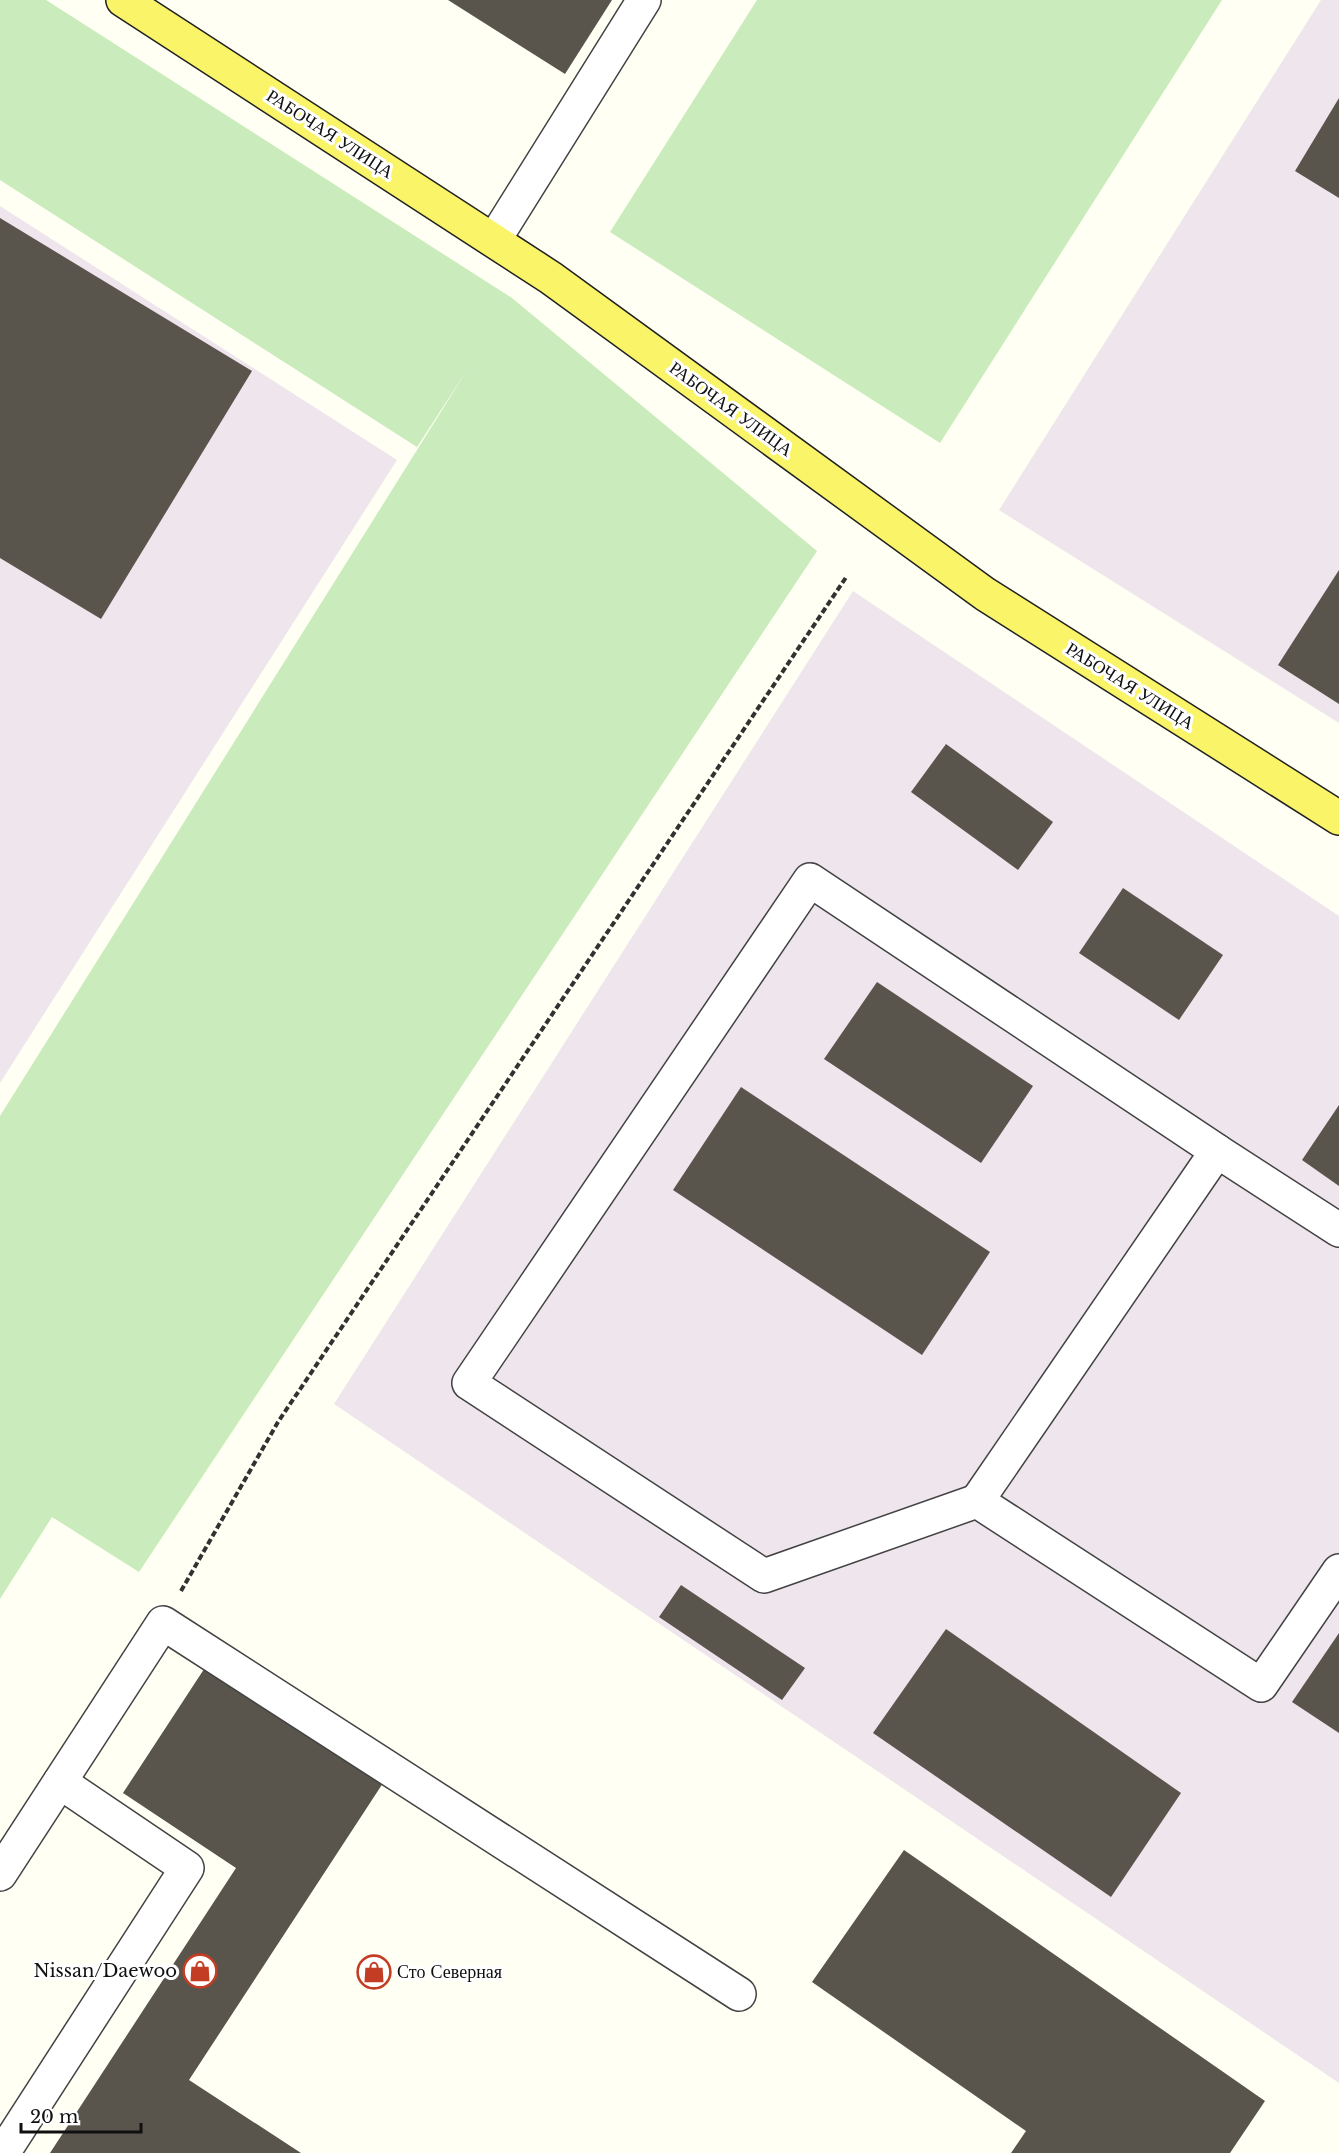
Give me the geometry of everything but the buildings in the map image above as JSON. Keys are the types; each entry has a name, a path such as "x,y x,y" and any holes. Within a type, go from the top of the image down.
{"main road":[{"name":"РАБОЧАЯ УЛИЦА","path":"133,3 551,278 985,594 1339,818"}],"lane":[{"path":"494,240 644,0"},
{"path":"1217,1151 977,1501 764,1576 469,1383 810,880 1339,1230"},
{"path":"977,1501 1261,1685 1339,1571"},
{"path":"0,1874 163,1623 739,1994"},
{"path":"3,2153 188,1868 60,1782"}],"path":[{"path":"163,1623 278,1422 847,576"}],"shaded area":[{"path":"1321,0 1339,0 1339,723 999,510"},
{"path":"0,206 397,460 0,1083"},
{"path":"853,591 1339,916 1339,2083 334,1404"}],"green space":[{"path":"0,0 46,0 512,298 817,551 139,1572 52,1517 0,1599 0,1116 469,367 417,447 0,180"},
{"path":"757,0 1222,0 940,443 610,232"}],"place":[{"name":"Nissan/Daewoo","path":"200,1971"},
{"name":"Сто Северная","path":"374,1972"}]}
